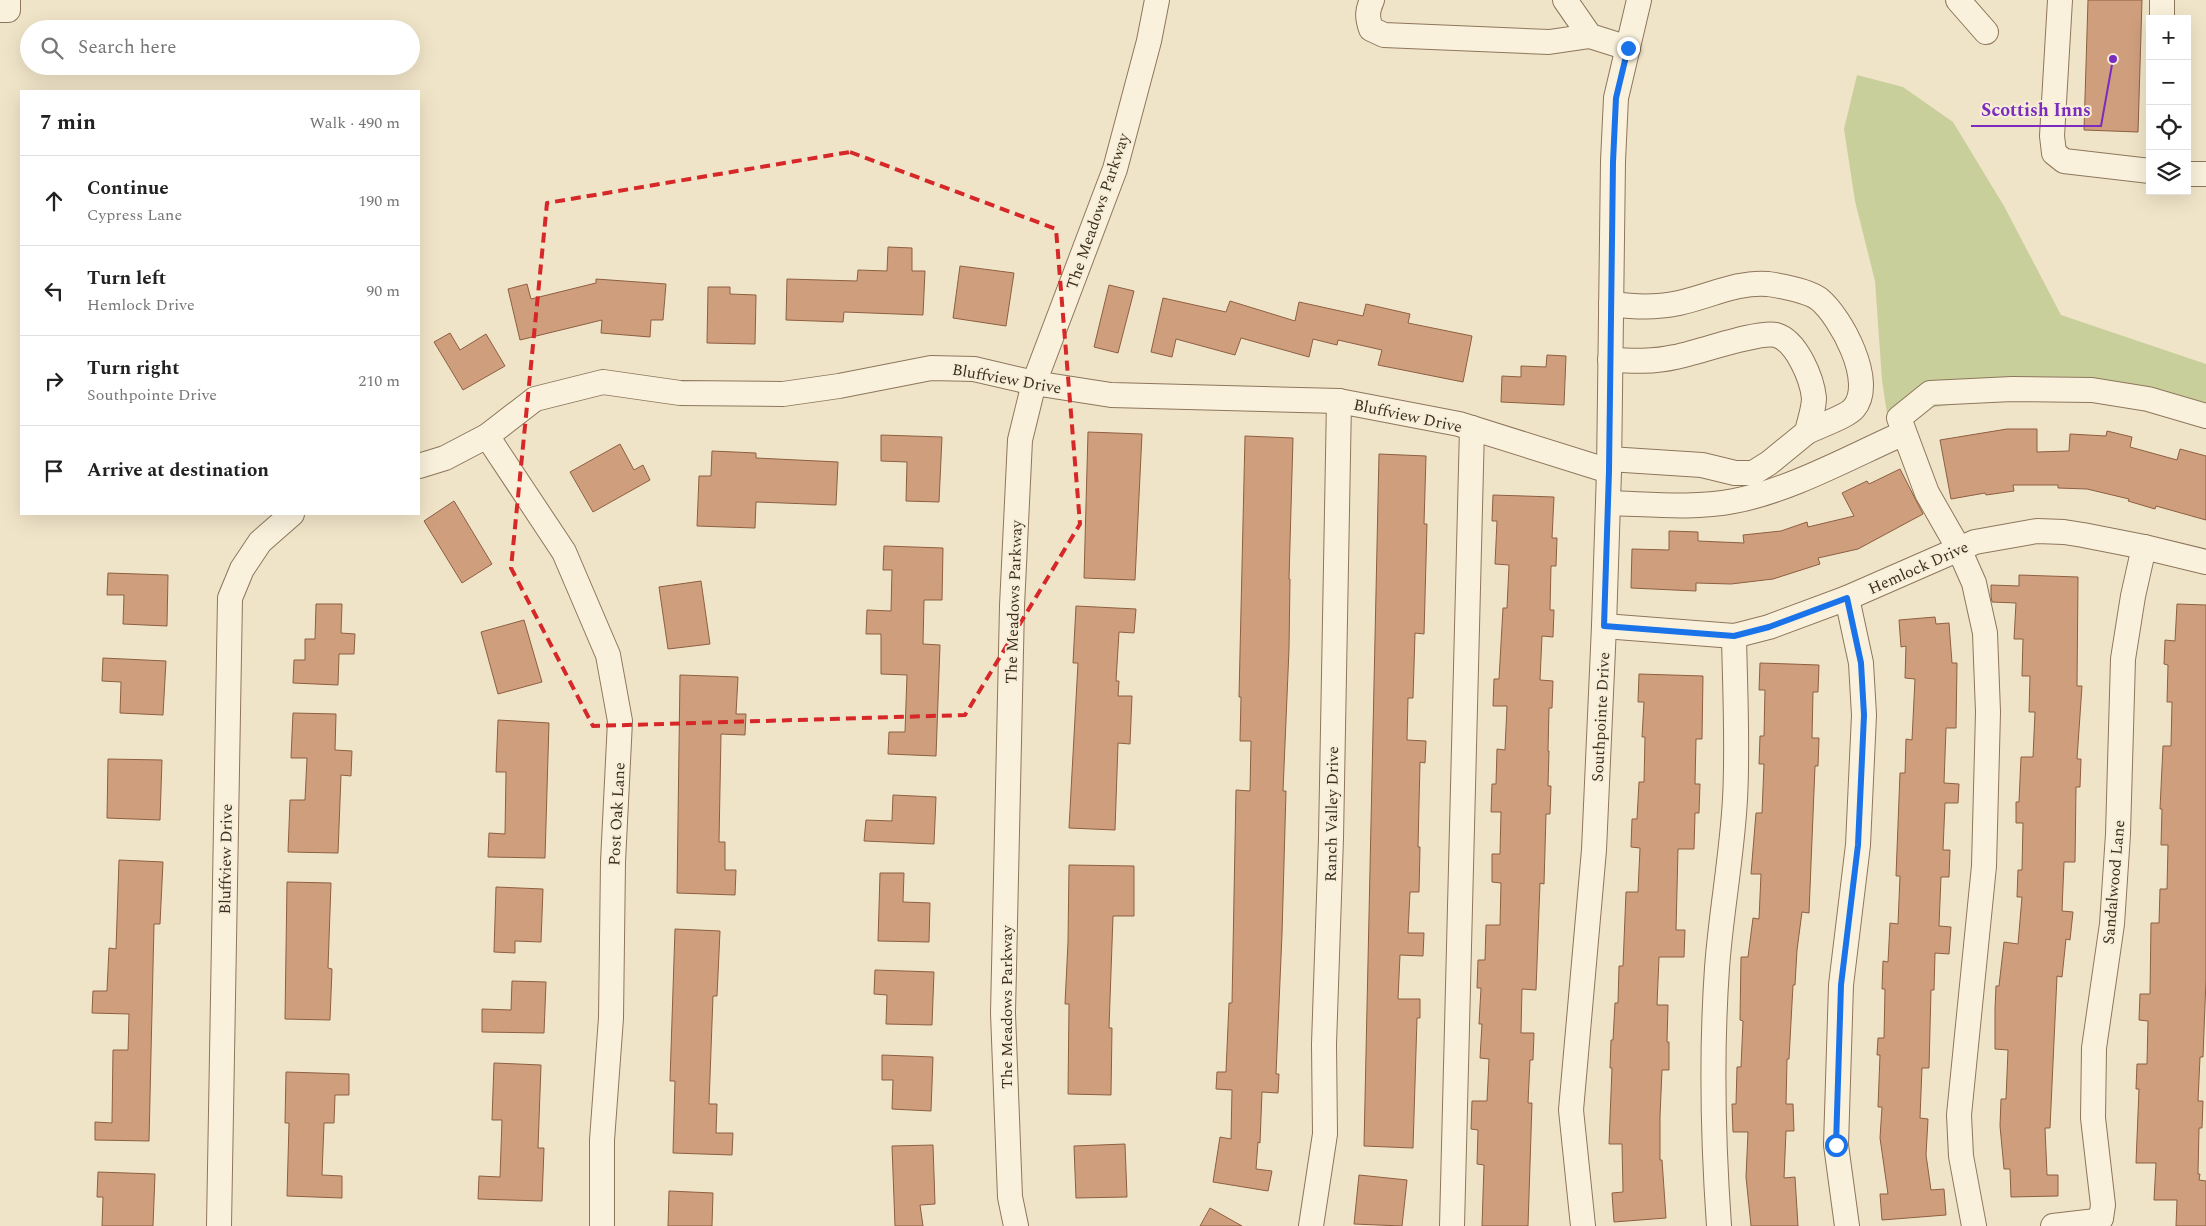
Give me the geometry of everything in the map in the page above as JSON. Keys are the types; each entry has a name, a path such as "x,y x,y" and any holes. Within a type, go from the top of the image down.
{"street":[{"path":"0,10 8,10 8,0"},
{"name":"The Meadows Parkway","path":"1016,1226 1010,1197 1003,1013 1012,606 1020,440 1034,383 1115,168 1149,42 1157,0"},
{"path":"1372,0 1368,8 1367,18 1370,29 1384,35 1550,42 1590,36 1628,48"},
{"path":"1565,0 1590,36"},
{"name":"Southpointe Drive","path":"1583,1226 1572,1110 1594,850 1604,626 1609,465 1613,162 1616,98 1640,0"},
{"path":"1958,0 1986,32"},
{"path":"2060,0 2052,136 2054,153 2064,160 2146,170"},
{"path":"2162,0 2162,15"},
{"path":"2191,174 2206,174"},
{"name":"Bluffview Drive","path":"420,466 445,458 487,436 534,399 603,382 680,392 784,394 945,367 974,369 1034,383 1111,394 1339,401 1472,428 1609,465 1702,465 1735,473 1753,473 1769,463 1808,432 1846,415 1855,407 1862,390 1856,356 1837,318 1818,298 1791,288 1766,284 1736,287 1679,303 1644,308 1611,304"},
{"path":"1610,360 1638,361 1674,358 1754,337 1775,335 1789,343 1803,363 1814,399 1808,432"},
{"path":"1974,1226 1961,1156 1959,1115 1984,866 1988,712 1985,633 1974,583 1959,549 1927,493 1899,418 1930,393 2012,389 2092,390 2148,400 2206,416"},
{"name":"Ranch Valley Drive","path":"1311,1226 1325,1134 1324,1044 1331,828 1339,401"},
{"path":"1452,1226 1472,428"},
{"path":"1608,503 1697,504 1736,501 1787,485 1904,433"},
{"name":"Post Oak Lane","path":"487,436 564,552 608,655 620,721 613,862 611,1018 602,1140 602,1226"},
{"name":"Bluffview Drive","path":"219,1226 230,598 242,569 260,542 291,515"},
{"name":"Hemlock Drive","path":"1604,626 1734,636 1769,627 1847,598 1975,542 2037,532 2064,532 2144,547 2206,562"},
{"name":"Sandalwood Lane","path":"2108,1222 2103,1205 2093,1118 2094,1048 2112,924 2118,834 2123,659 2133,596 2144,547"},
{"path":"1847,598 1861,663 1864,715 1858,845 1841,995 1836,1145 1847,1226"},
{"path":"1718,1226 1715,1172 1714,1063 1717,967 1730,864 1735,797 1734,636"},
{"path":"2053,1226 2096,1221 2108,1222"}],"highlighted area":[{"path":"850,152 1056,229 1080,524 965,715 593,726 511,568 547,203"}],"green space":[{"path":"1857,75 1903,87 1953,122 2004,206 2061,315 2206,364 2206,421 2066,388 1887,414 1882,380 1875,281 1855,201 1844,129"}],"building":[{"path":"2088,0 2142,0 2138,132 2084,130"},
{"path":"888,247 912,248 912,271 925,271 923,315 844,312 843,322 786,320 787,279 857,281 858,270 887,271"},
{"path":"960,266 1014,273 1006,326 953,318"},
{"path":"596,279 666,284 663,320 651,320 650,337 601,333 602,320 520,340 508,289 527,284 531,299 596,283"},
{"path":"1109,285 1134,291 1118,353 1094,347"},
{"path":"708,287 730,287 730,294 756,295 755,344 707,343"},
{"path":"1163,298 1226,312 1230,301 1295,321 1299,302 1363,316 1366,304 1410,314 1408,323 1472,336 1463,382 1378,365 1382,350 1338,340 1337,345 1313,339 1309,357 1241,338 1235,355 1176,339 1172,357 1151,352"},
{"path":"450,333 460,350 486,334 505,366 463,390 434,342"},
{"path":"1547,355 1566,356 1564,405 1501,402 1502,376 1521,377 1521,366 1546,367"},
{"path":"2007,429 2037,429 2037,452 2069,451 2070,434 2106,436 2107,431 2132,437 2130,447 2177,460 2180,449 2206,456 2206,520 2156,506 2155,509 2128,501 2129,499 2087,489 2058,488 2058,485 2013,485 2014,491 1986,495 1985,493 1951,499 1940,440"},
{"path":"1088,432 1142,434 1135,580 1084,578"},
{"path":"881,435 942,437 939,502 906,501 907,462 881,461"},
{"path":"1245,436 1293,438 1289,649 1283,791 1286,791 1276,1074 1279,1074 1278,1093 1262,1092 1260,1143 1258,1142 1256,1169 1272,1171 1268,1191 1213,1182 1220,1137 1231,1139 1232,1090 1216,1089 1217,1072 1226,1072 1229,1003 1232,1003 1236,790 1250,791 1251,741 1240,741 1241,697 1239,697"},
{"path":"620,444 634,470 643,465 650,480 593,512 570,472"},
{"path":"712,451 756,453 756,458 838,462 836,505 756,502 755,528 697,526 699,476 711,476"},
{"path":"1379,454 1426,456 1424,524 1427,524 1424,634 1415,633 1413,698 1408,698 1407,740 1426,741 1425,763 1420,762 1419,892 1410,892 1408,933 1424,933 1423,956 1400,955 1398,999 1420,999 1420,1018 1417,1018 1413,1148 1364,1146"},
{"path":"1900,469 1923,514 1858,549 1818,558 1820,564 1773,579 1731,584 1696,583 1696,591 1631,588 1632,549 1669,550 1669,531 1698,532 1698,541 1744,543 1743,535 1781,531 1807,522 1808,527 1854,516 1842,493 1867,481 1869,484"},
{"path":"1493,495 1554,497 1552,538 1557,538 1556,566 1551,566 1550,610 1554,610 1553,637 1542,636 1540,680 1553,681 1552,708 1549,708 1548,751 1548,786 1551,786 1550,814 1546,814 1544,884 1540,883 1536,990 1522,989 1521,1033 1534,1033 1533,1060 1530,1060 1528,1103 1532,1103 1528,1226 1482,1226 1484,1165 1477,1164 1478,1130 1471,1129 1472,1101 1487,1101 1489,1059 1480,1058 1482,1024 1479,1024 1481,988 1477,988 1478,960 1485,960 1486,925 1500,925 1501,883 1492,882 1492,854 1500,854 1501,812 1491,812 1492,784 1496,784 1497,749 1505,750 1507,706 1493,706 1494,679 1499,679 1503,608 1507,608 1509,565 1495,564 1497,521 1492,521"},
{"path":"454,501 492,564 462,583 424,521"},
{"path":"884,546 943,548 942,600 924,600 923,644 940,645 936,756 888,754 889,732 905,732 907,675 881,674 881,634 866,634 867,610 891,611 892,570 883,570"},
{"path":"108,573 168,575 167,626 123,624 124,595 107,595"},
{"path":"2019,575 2078,577 2077,686 2082,686 2077,759 2081,759 2080,787 2076,787 2075,862 2064,862 2062,911 2073,912 2070,940 2066,939 2062,977 2057,976 2050,1128 2045,1128 2047,1175 2058,1175 2058,1196 2011,1197 2010,1169 2004,1169 2000,1126 2001,1099 2006,1099 2008,1050 1995,1049 1996,986 1999,986 2004,942 2018,944 2022,897 2017,897 2018,870 2022,870 2023,823 2016,823 2016,802 2019,802 2021,757 2033,757 2035,712 2029,712 2030,676 2022,676 2023,639 2014,639 2016,603 1992,602 1991,585 2019,586"},
{"path":"701,581 710,644 668,649 659,587"},
{"path":"316,604 342,604 341,633 355,634 354,654 339,654 338,685 293,683 294,660 305,660 305,639 315,639"},
{"path":"2177,604 2206,605 2206,979 2203,1057 2200,1057 2198,1101 2203,1101 2202,1128 2199,1128 2198,1174 2200,1174 2199,1180 2206,1181 2206,1226 2176,1226 2177,1200 2154,1200 2156,1163 2136,1163 2139,1089 2136,1089 2137,1064 2147,1064 2148,1021 2139,1020 2140,994 2150,994 2151,923 2159,923 2160,889 2167,889 2168,845 2161,845 2162,809 2160,809 2163,746 2171,746 2172,702 2167,702 2168,665 2164,664 2165,640 2175,641"},
{"path":"1076,606 1136,609 1134,633 1119,632 1116,681 1119,681 1118,696 1132,696 1130,744 1118,743 1115,830 1069,828 1078,663 1073,663"},
{"path":"1935,617 1936,624 1949,623 1952,663 1957,663 1956,728 1946,728 1944,783 1959,784 1958,803 1945,803 1943,850 1950,850 1949,877 1941,877 1939,926 1951,927 1949,954 1935,953 1934,990 1931,990 1929,1068 1922,1068 1920,1118 1928,1119 1926,1155 1931,1190 1944,1189 1946,1215 1882,1220 1880,1194 1888,1194 1880,1138 1882,1107 1878,1107 1880,1055 1877,1055 1878,1038 1884,1038 1885,989 1882,989 1883,961 1888,962 1890,923 1898,924 1900,876 1896,876 1900,773 1905,773 1906,739 1912,740 1915,679 1905,678 1906,646 1901,647 1899,620"},
{"path":"524,620 542,682 498,694 481,632"},
{"path":"103,658 166,661 163,715 120,713 121,682 102,681"},
{"path":"1760,663 1819,665 1818,692 1813,692 1812,738 1819,738 1818,766 1815,766 1809,913 1802,912 1795,985 1793,985 1789,1059 1787,1059 1786,1104 1793,1104 1794,1131 1786,1131 1784,1178 1795,1177 1798,1226 1751,1226 1746,1177 1748,1132 1733,1132 1732,1104 1736,1104 1737,1067 1741,1067 1743,1021 1740,1020 1741,957 1748,957 1753,918 1759,919 1761,874 1751,874 1756,813 1762,813 1764,764 1759,764 1760,736 1764,736 1765,690 1759,690"},
{"path":"1639,674 1703,676 1702,739 1696,739 1695,784 1700,784 1699,813 1695,813 1694,849 1678,849 1676,930 1685,930 1684,957 1659,957 1657,1005 1668,1005 1667,1042 1669,1042 1669,1070 1662,1070 1660,1116 1660,1160 1662,1160 1666,1218 1614,1222 1612,1193 1623,1192 1622,1144 1609,1144 1612,1068 1610,1068 1611,1040 1613,1040 1615,1003 1618,1003 1619,966 1623,966 1626,892 1638,892 1640,848 1631,847 1632,819 1637,819 1639,782 1644,782 1645,737 1642,737 1644,702 1638,702"},
{"path":"680,675 738,677 736,714 746,714 745,735 721,734 719,842 725,842 725,870 736,870 735,895 677,893"},
{"path":"293,713 336,714 335,750 352,751 351,776 341,775 338,853 288,852 290,800 305,800 307,758 291,758"},
{"path":"498,720 549,723 545,858 488,857 489,833 505,834 506,772 496,772"},
{"path":"108,759 162,760 160,820 107,818"},
{"path":"893,795 936,797 934,844 864,841 866,820 892,821"},
{"path":"119,860 163,862 160,924 154,924 149,1141 95,1140 95,1122 112,1123 113,1050 128,1050 129,1014 92,1013 93,991 107,991 109,948 116,949"},
{"path":"1069,865 1134,866 1134,916 1113,916 1109,1028 1112,1028 1111,1095 1068,1094 1069,1004 1065,1004"},
{"path":"880,873 904,873 903,902 930,903 929,942 878,941"},
{"path":"287,882 331,883 328,968 332,969 330,1020 285,1019"},
{"path":"496,887 543,889 541,942 515,941 515,953 494,952"},
{"path":"675,929 720,931 717,996 713,996 709,1104 717,1104 716,1133 733,1133 732,1155 673,1153 675,1081 670,1081"},
{"path":"875,970 934,972 932,1025 886,1024 887,995 874,994"},
{"path":"512,981 546,982 544,1033 482,1032 482,1009 511,1010"},
{"path":"882,1055 933,1057 931,1111 892,1109 893,1080 882,1080"},
{"path":"494,1063 541,1065 538,1148 544,1148 542,1201 478,1199 479,1176 500,1177 502,1120 492,1120"},
{"path":"286,1072 349,1074 349,1095 335,1095 334,1123 324,1123 322,1175 342,1176 342,1198 287,1196 289,1123 285,1123"},
{"path":"1125,1144 1127,1197 1076,1198 1074,1146"},
{"path":"933,1145 935,1204 920,1205 923,1226 895,1226 892,1146"},
{"path":"98,1172 155,1174 153,1226 102,1226 103,1197 97,1197"},
{"path":"1359,1175 1407,1180 1402,1226 1354,1224"},
{"path":"669,1191 713,1193 712,1226 668,1226"},
{"path":"1210,1208 1242,1226 1200,1226"}],"place":[{"name":"Scottish Inns","path":"2113,59"}],"route":[{"path":"1628,48 1616,98 1613,162 1609,471 1604,626 1734,636 1769,627 1847,598 1861,663 1864,715 1858,845 1841,985 1836,1145"}]}
